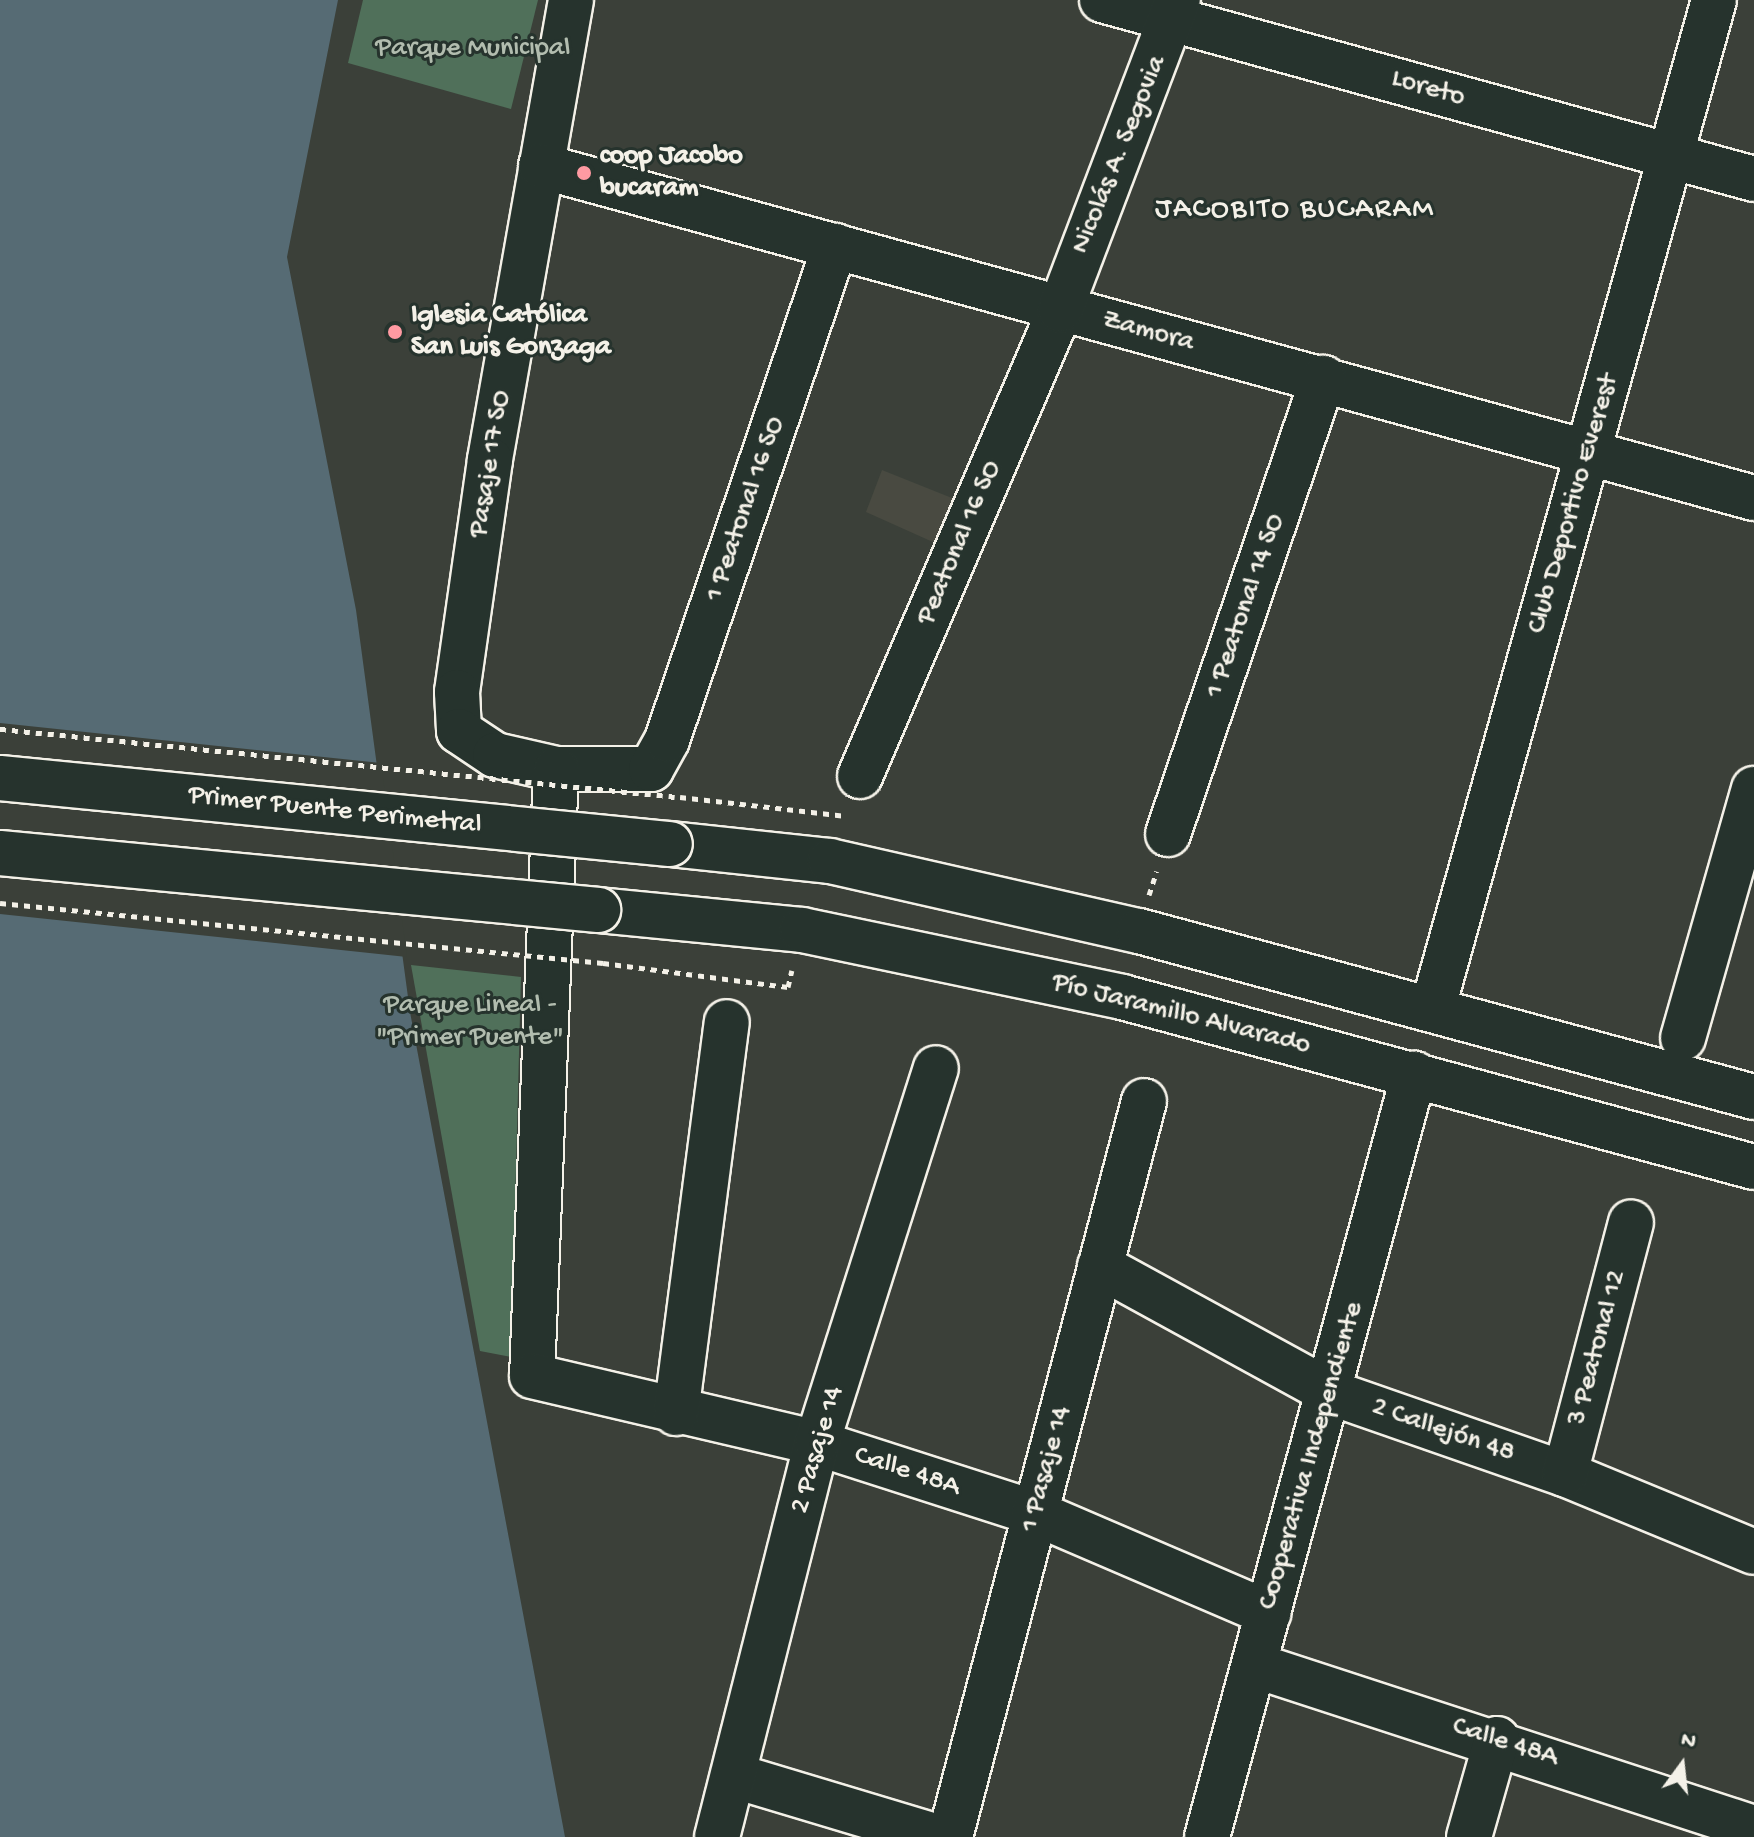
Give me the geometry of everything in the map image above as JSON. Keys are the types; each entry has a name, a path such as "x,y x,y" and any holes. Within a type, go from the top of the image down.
{"main road":[{"name":"Pasaje 17 SO","path":"571,0 541,166 457,692 459,731 495,755 556,769 664,783"},
{"name":"Loreto","path":"1102,0 1176,9 1754,179"},
{"name":"Club Deportivo Everest","path":"1433,1007 1714,0"},
{"name":"Nicolás A. Segovia","path":"1060,310 1176,9"},
{"name":"Zamora","path":"541,166 1060,310 1323,378 1587,457 1754,498"},
{"name":"1 Peatonal 16 SO","path":"664,783 667,740 835,246"},
{"name":"Peatonal 16 SO","path":"853,796 1060,310"},
{"name":"1 Peatonal 14 SO","path":"1168,834 1323,378"},
{"name":"Calle 48A","path":"556,769 532,1376 676,1413 817,1443 1035,1513 1268,1613"},
{"name":"Primer Puente Perimetral","path":"0,778 830,861"},
{"path":"1683,1038 1754,789"},
{"name":"Pío Jaramillo Alvarado","path":"0,853 802,930 1122,997 1754,1167"},
{"path":"830,861 1139,931 1433,1007 1754,1097"},
{"path":"676,1413 727,1022"},
{"name":"2 Pasaje 14","path":"717,1837 735,1776 817,1443 936,1068"},
{"name":"Cooperativa Independiente","path":"1207,1837 1332,1393 1414,1074"},
{"name":"1 Pasaje 14","path":"950,1837 1144,1101"},
{"name":"3 Peatonal 12","path":"1565,1474 1631,1222"},
{"name":"2 Callejón 48","path":"1100,1266 1332,1393 1565,1474 1754,1552"},
{"name":"Calle 48A","path":"1254,1665 1497,1739 1754,1828"},
{"path":"1469,1837 1497,1739"},
{"path":"735,1776 938,1837"}],"path":[{"path":"0,729 853,796 830,861"},
{"path":"1139,931 1168,834"},
{"path":"0,903 603,963 788,987 802,930"}],"shaded area":[{"path":"882,470 962,502 944,547 866,512"}],"green space":[{"name":"Parque Municipal","path":"363,0 538,0 511,109 348,63"},
{"name":"Parque Lineal - \"Primer Puente\"","path":"411,965 521,977 511,1357 480,1351"}],"water":[{"path":"0,0 338,0 287,257 356,610 410,1012 565,1837 0,1837"}],"pier":[{"path":"0,723 381,763 407,957 0,914"}],"place":[{"name":"coop Jacobo bucaram","path":"584,173"},
{"name":"Iglesia Católica San Luis Gonzaga","path":"395,332"}],"district":[{"name":"JACOBITO BUCARAM","path":"1295,211"}]}
